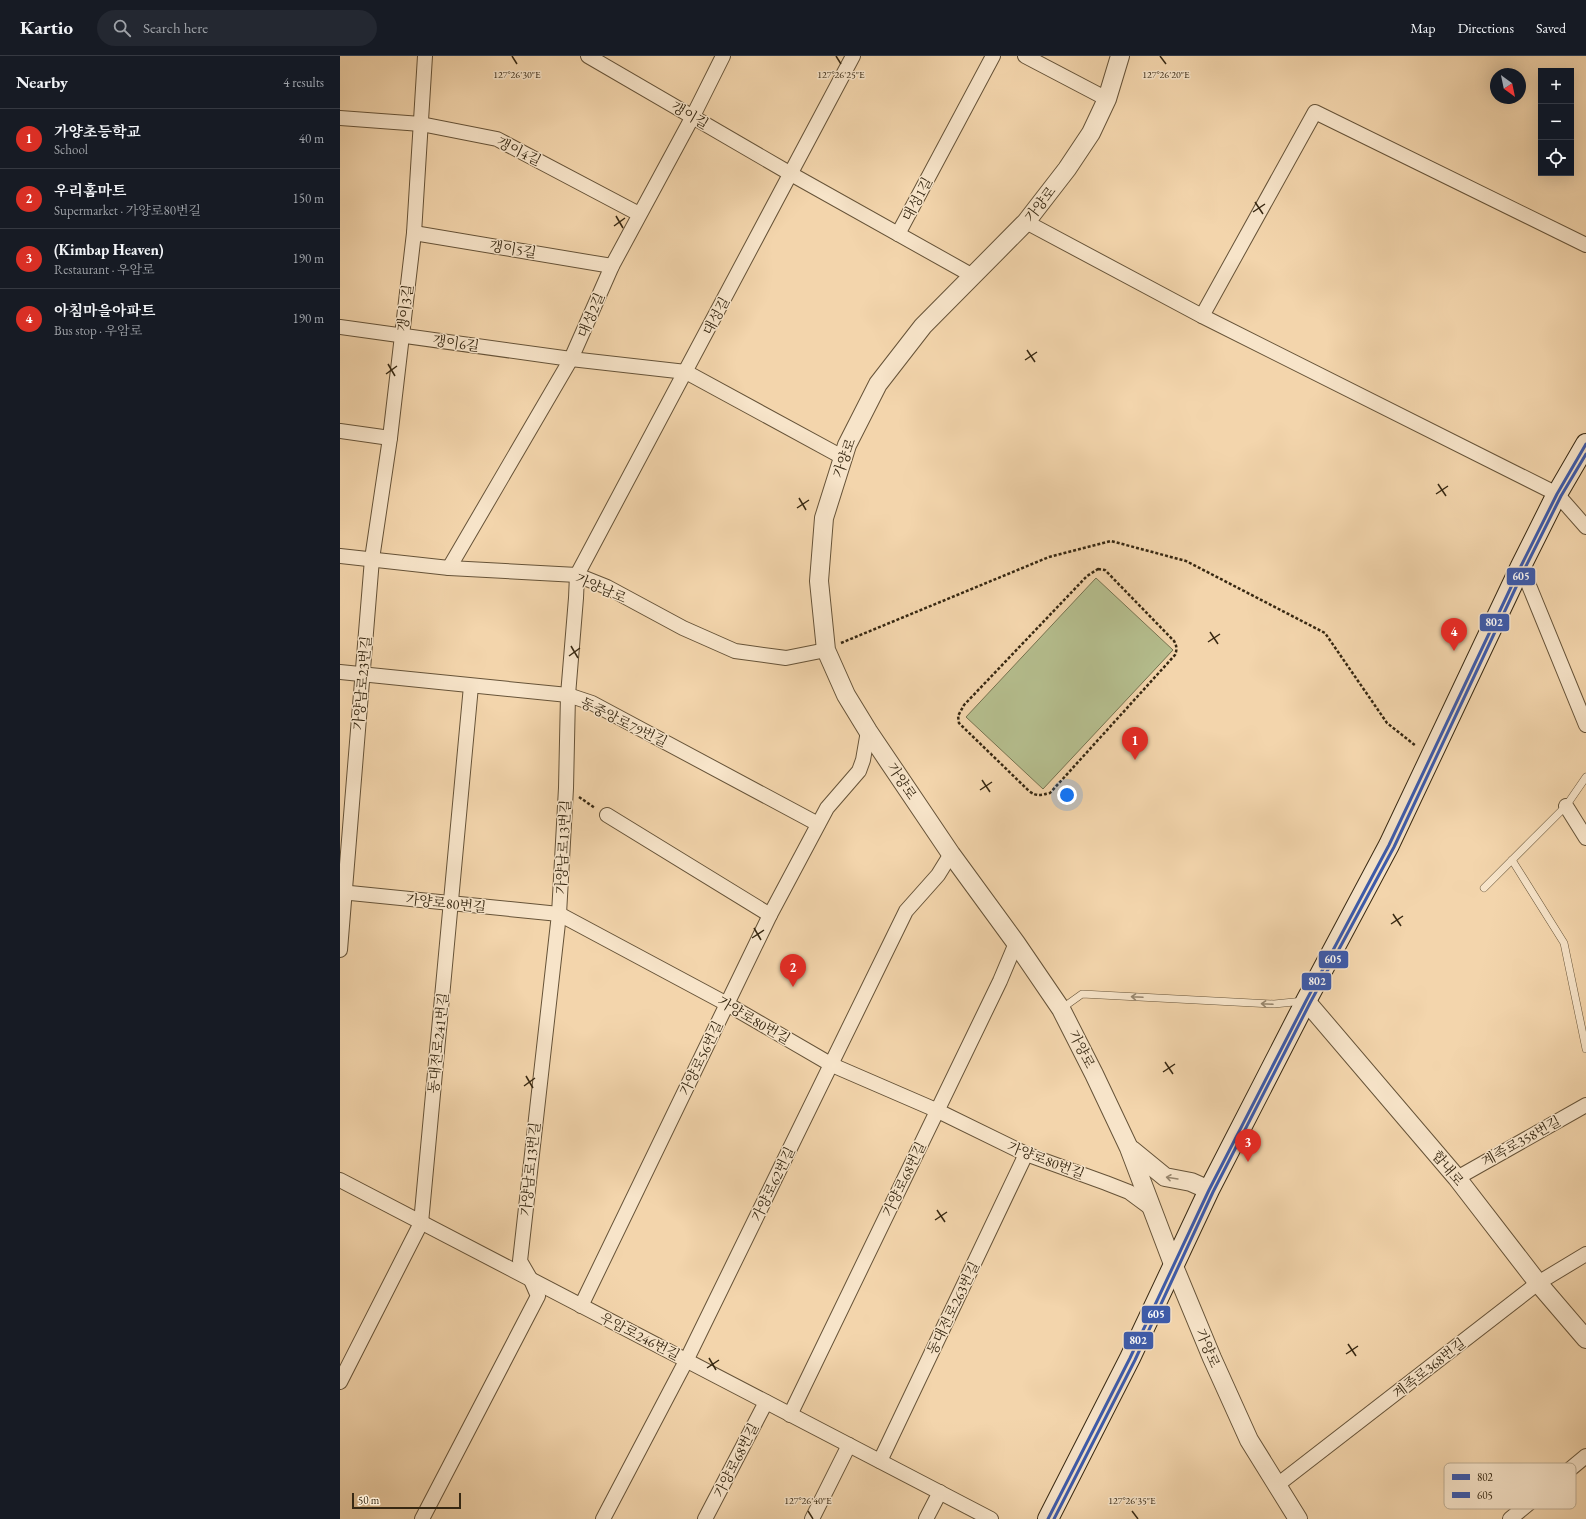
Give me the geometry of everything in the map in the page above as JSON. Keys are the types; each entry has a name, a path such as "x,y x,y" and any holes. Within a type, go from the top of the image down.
{"main road":[{"path":"1048,1519 1130,1358 1209,1190 1306,1001 1389,846 1521,566 1557,494 1586,444"}],"street":[{"name":"갱이3길","path":"372,560 390,438 414,233 425,56"},
{"name":"갱이길","path":"588,56 791,174"},
{"name":"대성2길","path":"449,568 571,359 612,266 693,116 723,56"},
{"name":"대성길","path":"577,575 853,56"},
{"name":"대성1길","path":"791,174 898,234 993,56"},
{"path":"1025,56 1107,99"},
{"name":"가양로","path":"1120,56 1107,99 1091,133 1067,169 1026,222 923,326 878,384 847,446 824,518 819,581 826,650 846,695 868,731 1061,1009 1129,1148 1212,1358 1249,1440 1276,1486 1298,1519"},
{"path":"1202,316 1315,112 1586,245"},
{"name":"갱이4길","path":"340,118 421,124 497,139 639,214"},
{"path":"1026,222 1202,316 1557,494 1586,527"},
{"name":"갱이5길","path":"414,233 612,266"},
{"path":"898,234 972,276"},
{"name":"갱이6길","path":"340,327 571,359 686,372"},
{"path":"686,372 844,458"},
{"path":"340,431 390,438"},
{"name":"가양남로","path":"340,556 449,568 577,575 607,587 683,628 735,651 786,658 826,650"},
{"name":"가양남로23번길","path":"340,950 342,892 363,674 372,560"},
{"path":"1521,566 1586,725"},
{"name":"가양남로13번길","path":"422,1519 538,1296 532,1280 520,1261 559,914 566,788 568,695 577,575"},
{"name":"동중앙로79번길","path":"340,672 568,695 592,703 818,824"},
{"name":"동대전로241번길","path":"340,1382 421,1223 452,904 471,686"},
{"name":"가양로56번길","path":"581,1306 770,915 827,808 859,771 863,760 868,731"},
{"path":"1566,806 1586,838"},
{"path":"607,815 770,915"},
{"name":"가양로62번길","path":"603,1519 686,1360 832,1065 906,911 938,875 952,854"},
{"name":"가양로80번길","path":"342,892 559,914 727,1004 832,1065 936,1110 1026,1154 1129,1192 1152,1209"},
{"name":"가양로68번길","path":"790,1415 936,1110 1000,981 1016,943"},
{"name":"합내로","path":"1306,1001 1457,1178 1538,1284 1586,1339"},
{"name":"계족로358번길","path":"1457,1178 1586,1105"},
{"path":"1129,1148 1165,1177 1191,1182 1209,1190"},
{"name":"동대전로263번길","path":"880,1461 1026,1154"},
{"name":"우암로246번길","path":"340,1180 991,1519"},
{"name":"계족로368번길","path":"1276,1486 1538,1284 1586,1254"},
{"name":"가양로68번길","path":"705,1519 766,1402"},
{"path":"812,1519 849,1445"},
{"path":"1576,1464 1586,1456"},
{"path":"926,1519 940,1492"},
{"path":"1510,1519 1522,1509"}],"lane":[{"path":"1484,888 1566,806 1586,777"},
{"path":"1512,860 1564,943 1586,1049"},
{"path":"1061,1009 1082,994 1274,1004 1306,1001"}],"path":[{"path":"826,650 1050,557 1111,541 1186,561 1325,633 1387,723 1416,746"},
{"path":"1098,568 1105,570 1174,641 1177,646 1174,655 1050,793 1038,796 1029,791 963,727 959,723 958,716 964,705 1088,576 1098,568"},
{"name":"가양남로13번길","path":"566,788 607,815"}],"green space":[{"path":"1096,578 1173,650 1043,789 966,717"}],"transit line":[{"name":"802","path":"1048,1519 1130,1358 1209,1190 1306,1001 1389,845 1521,566 1557,494 1586,444"},
{"name":"605","path":"1054,1519 1135,1360 1213,1192 1310,1003 1394,847 1525,568 1561,496 1586,454"}],"place":[{"name":"아침마을아파트","path":"1454,651"},
{"name":"가양초등학교","path":"1135,760"},
{"name":"우리홈마트","path":"793,987"},
{"name":"(Kimbap Heaven)","path":"1248,1162"}]}
